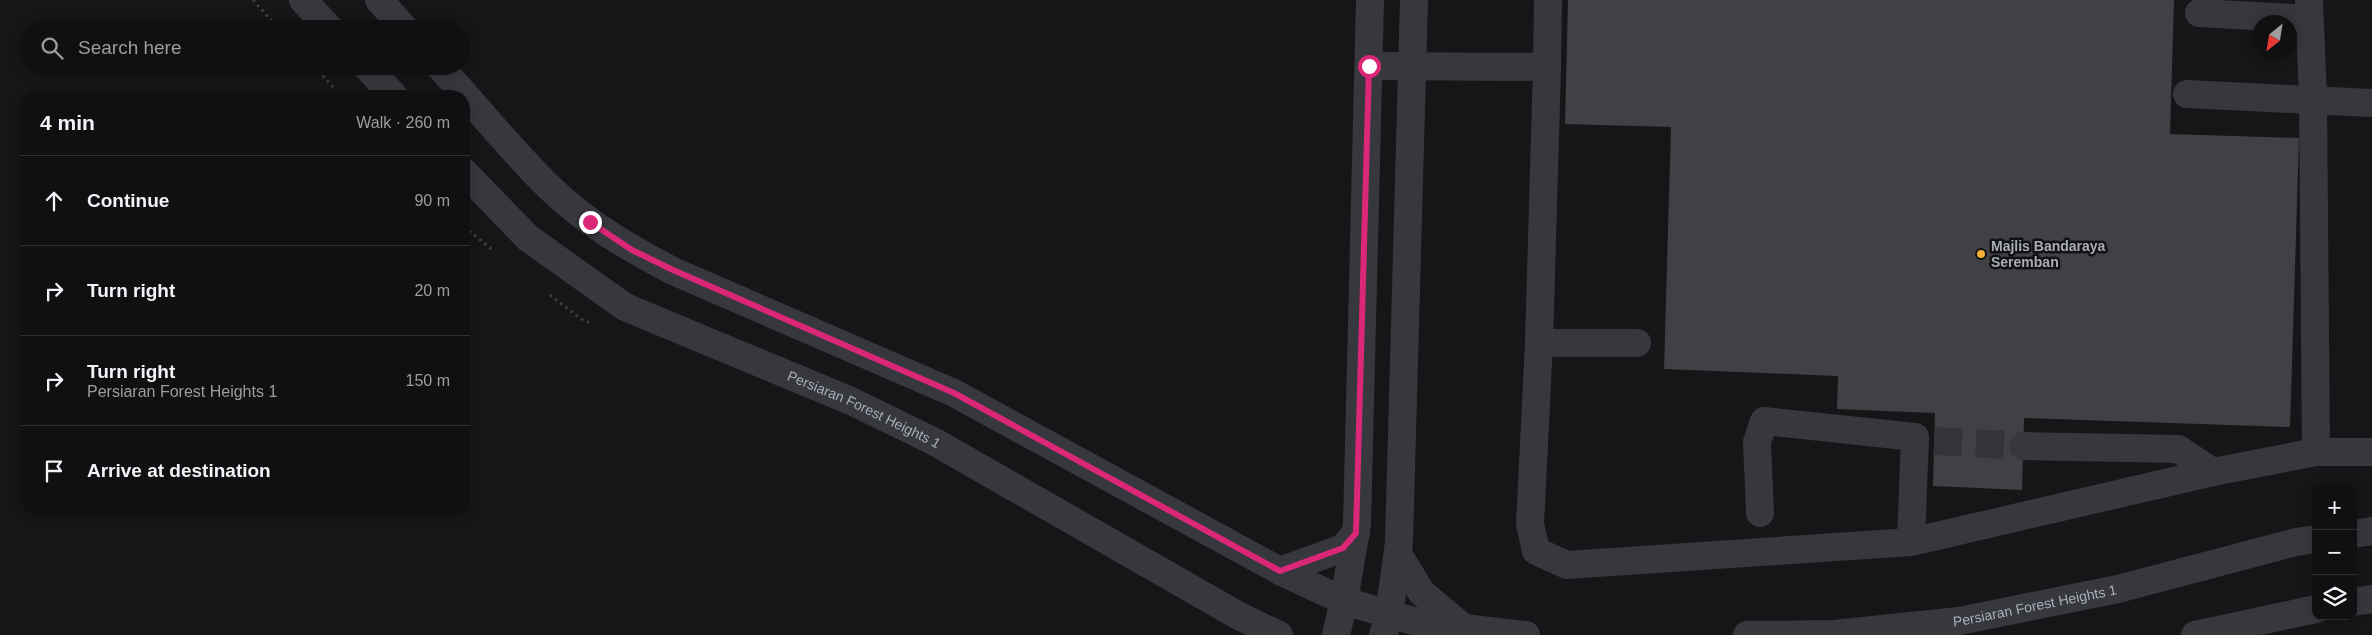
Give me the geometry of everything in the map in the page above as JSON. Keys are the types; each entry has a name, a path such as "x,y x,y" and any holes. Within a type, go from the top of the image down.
{"street":[{"path":"303,0 322,20"},
{"path":"379,0 397,20"},
{"path":"1336,635 1356,533 1370,0"},
{"path":"1386,625 1398,554 1414,0"},
{"path":"1548,0 1539,343 1530,524 1536,551 1567,565 1911,542 2213,472 2316,452 2372,452"},
{"path":"2199,13 2309,10 2313,98 2316,452"},
{"path":"1369,66 1412,68 1547,67"},
{"path":"374,75 388,90"},
{"path":"447,75 461,90"},
{"path":"2187,94 2313,98 2372,103"},
{"path":"470,100 550,188 590,222 632,250 673,270 954,393 1280,571 1344,601 1386,625 1420,622 1464,629 1526,635"},
{"name":"Persiaran Forest Heights 1","path":"470,178 528,238 625,307 851,401 935,442 1239,616 1279,635"},
{"path":"1539,343 1637,343"},
{"path":"1760,513 1757,442 1764,421 1924,439 1911,542"},
{"path":"2023,446 2178,450 2213,472"},
{"path":"2357,534 2372,532"},
{"path":"1280,571 1343,548 1356,533"},
{"name":"Persiaran Forest Heights 1","path":"1747,635 1834,634 1959,621 2118,589 2296,542 2312,540"},
{"path":"1398,554 1422,593 1464,629"},
{"path":"2357,602 2372,600"},
{"path":"2195,635 2312,610"}],"path":[{"path":"253,0 271,20"},
{"path":"322,75 336,90"}],"building":[{"name":"Majlis Bandaraya Seremban","path":"1568,0 2174,0 2170,134 2299,138 2290,427 2024,418 2022,490 1933,486 1935,413 1837,409 1838,376 1664,369 1671,127 1565,124"}],"tunnel":[{"path":"1934,441 2023,446"}],"place":[{"name":"Majlis Bandaraya Seremban","path":"1981,254"}],"route":[{"path":"590,222 632,250 673,270 954,393 1280,571 1343,548 1356,533 1369,66"}]}
